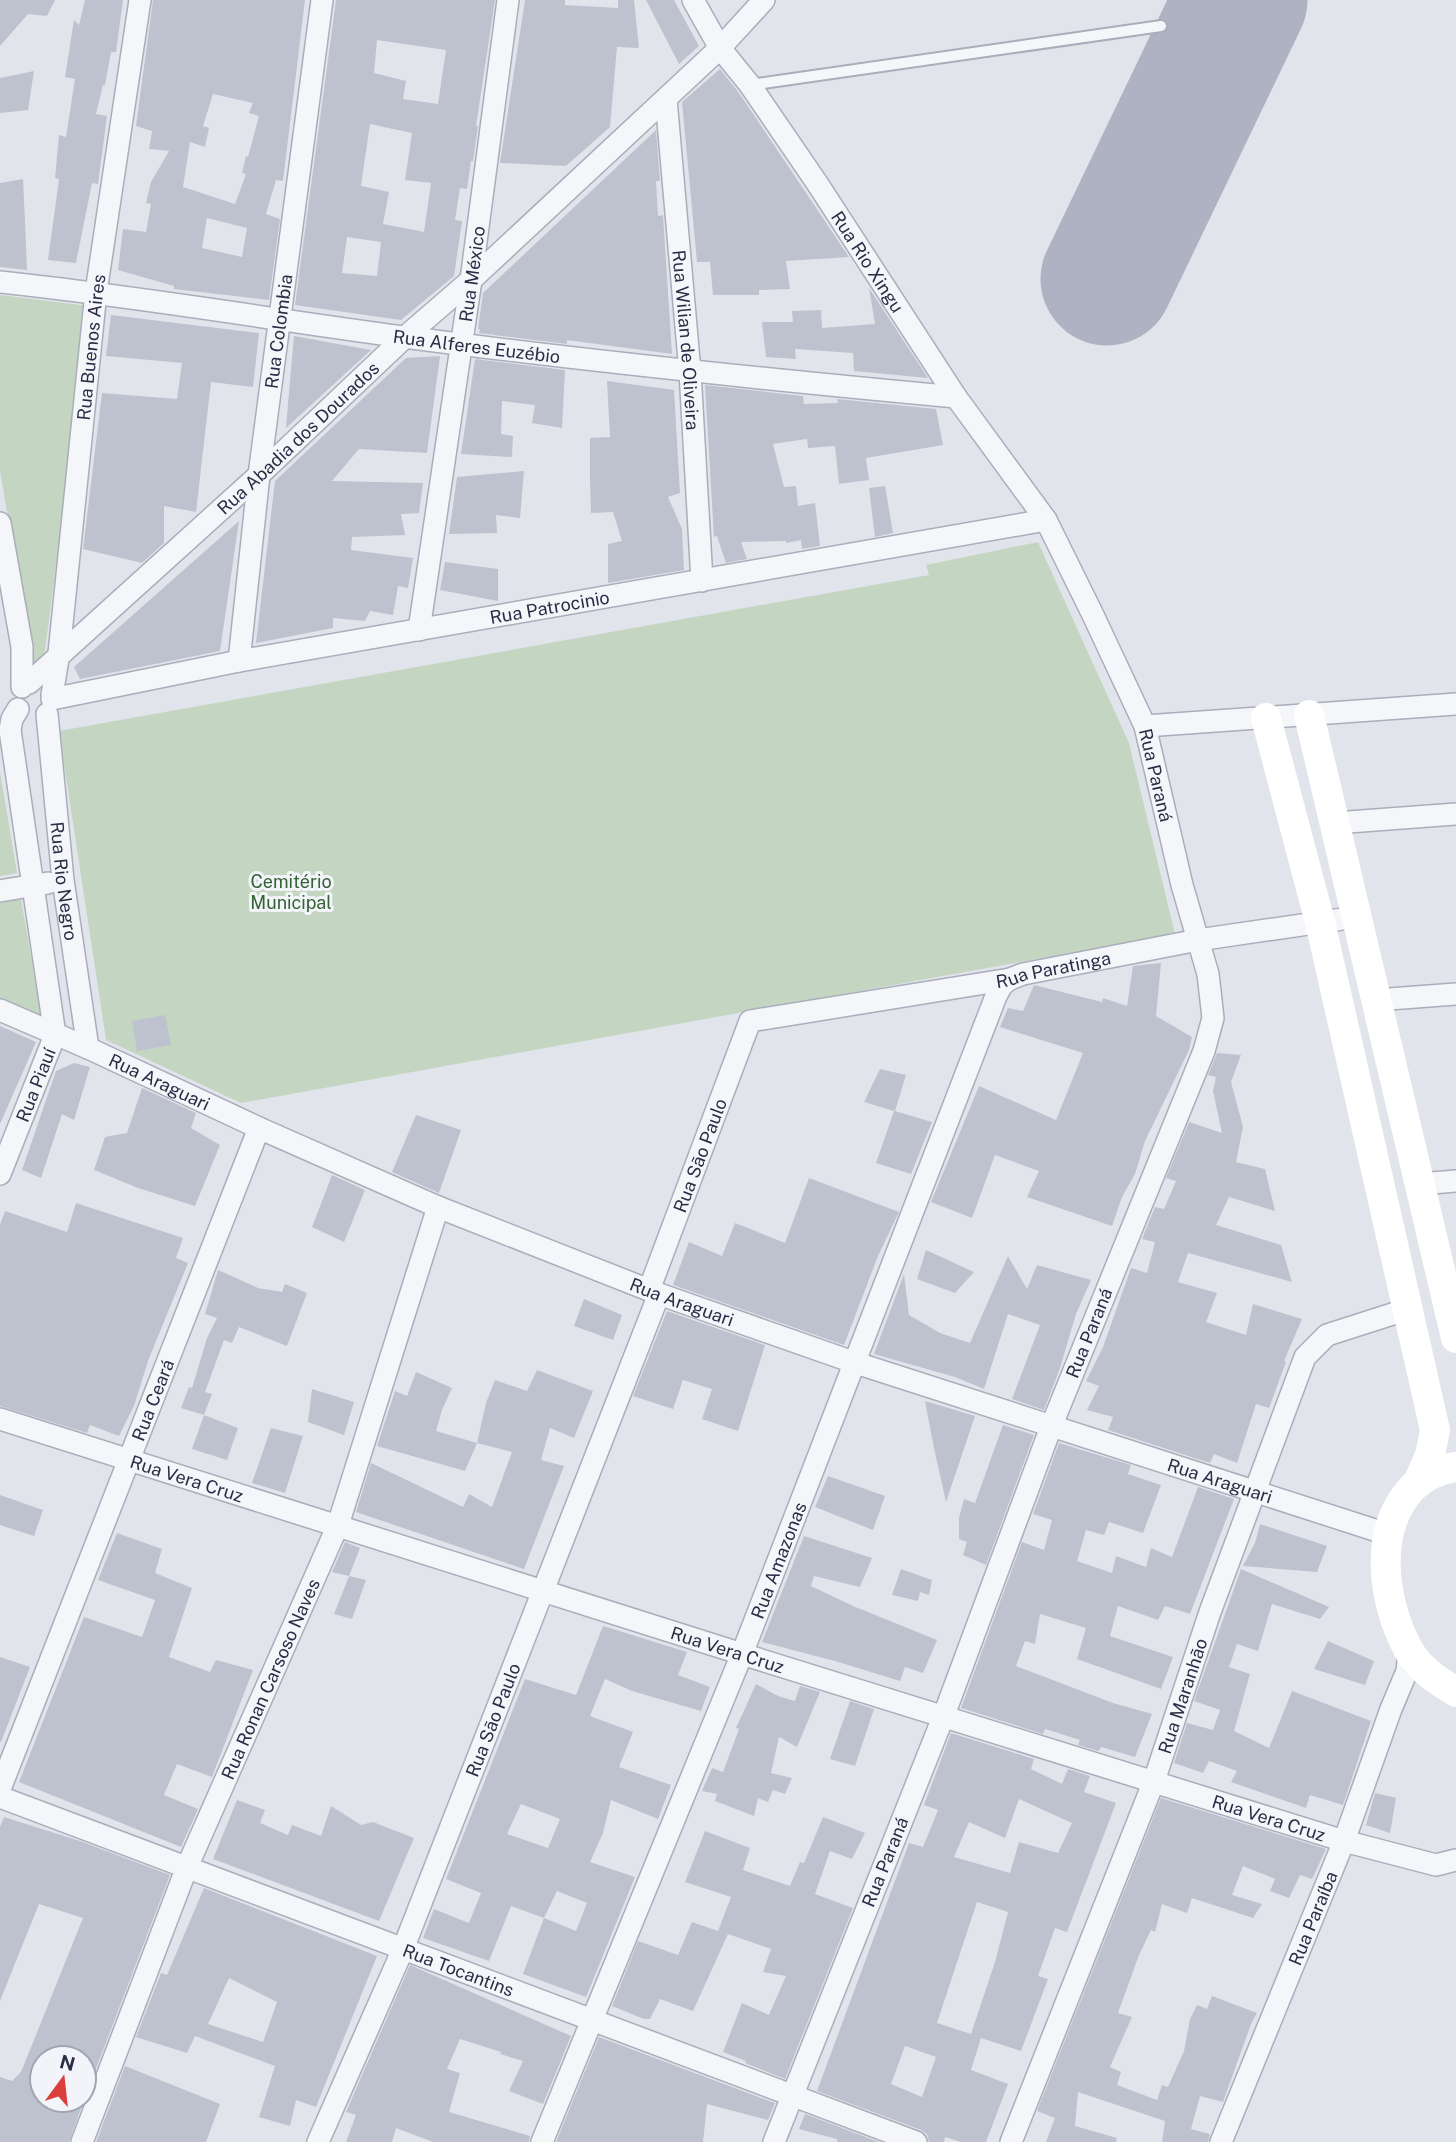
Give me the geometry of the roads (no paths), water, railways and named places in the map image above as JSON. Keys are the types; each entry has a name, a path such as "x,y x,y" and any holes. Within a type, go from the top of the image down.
{"street":[{"name":"Rua Buenos Aires","path":"50,703 59,653 96,292 140,0"},
{"name":"Rua Colombia","path":"239,661 259,475 322,0"},
{"name":"Rua México","path":"419,630 471,280 508,0"},
{"name":"Rua Rio Xingu","path":"693,0 720,48 750,85 817,183 956,397 1046,520"},
{"name":"Rua Abadia dos Dourados","path":"17,699 59,653 75,642 259,475 405,337 471,280 666,99 720,48 764,0"},
{"name":"Rua Wilian de Oliveira","path":"666,99 690,372 702,581"},
{"name":"Rua Alferes Euzébio","path":"0,282 96,292 405,337 690,372 956,397"},
{"name":"Rua Patrocinio","path":"50,703 239,661 1046,520"},
{"name":"Rua Paraná","path":"774,2142 944,1715 1051,1427 1211,1031 1211,998 1145,726 1046,520"},
{"name":"Rua Rio Negro","path":"0,523 7,600 22,647 17,699 10,730 55,1035"},
{"path":"44,685 50,703 31,718 24,715 17,699 44,685"},
{"name":"Rua Rio Negro","path":"50,703 63,880 88,1048"},
{"path":"1145,726 1456,704"},
{"path":"1309,715 1456,1338"},
{"path":"1266,718 1320,922 1435,1430 1430,1455 1418,1483"},
{"path":"1335,823 1456,814"},
{"path":"0,891 63,880"},
{"name":"Rua Paratinga","path":"750,1021 1010,979 1023,974 1198,940 1356,917"},
{"name":"Rua Amazonas","path":"542,2142 742,1654 996,996 1002,985 1010,979"},
{"path":"1376,1000 1456,994"},
{"name":"Rua Araguari","path":"0,1010 438,1207 654,1292 853,1362 1387,1534"},
{"name":"Rua São Paulo","path":"318,2142 403,1949 544,1591 750,1021"},
{"name":"Rua Piauí","path":"0,1174 55,1035"},
{"name":"Rua Ceará","path":"0,1789 259,1128"},
{"path":"1419,1184 1456,1181"},
{"name":"Rua Ronan Carsoso Naves","path":"82,2142 187,1867 338,1525 438,1207"},
{"name":"Rua Maranhão","path":"1012,2142 1154,1781 1210,1612 1305,1357 1327,1335 1408,1309"},
{"name":"Rua Vera Cruz","path":"0,1419 1345,1841 1436,1865 1456,1860"},
{"path":"1456,1467 1440,1469 1404,1496 1387,1534 1386,1565 1394,1611 1409,1651 1434,1679 1456,1692"},
{"name":"Rua Paraíba","path":"1221,2142 1345,1841 1407,1671 1409,1651"},
{"name":"Rua Tocantins","path":"0,1797 916,2142"}],"lane":[{"path":"750,85 1161,26"}],"park label":[{"name":"Cemitério Municipal","path":"291,891"}]}
